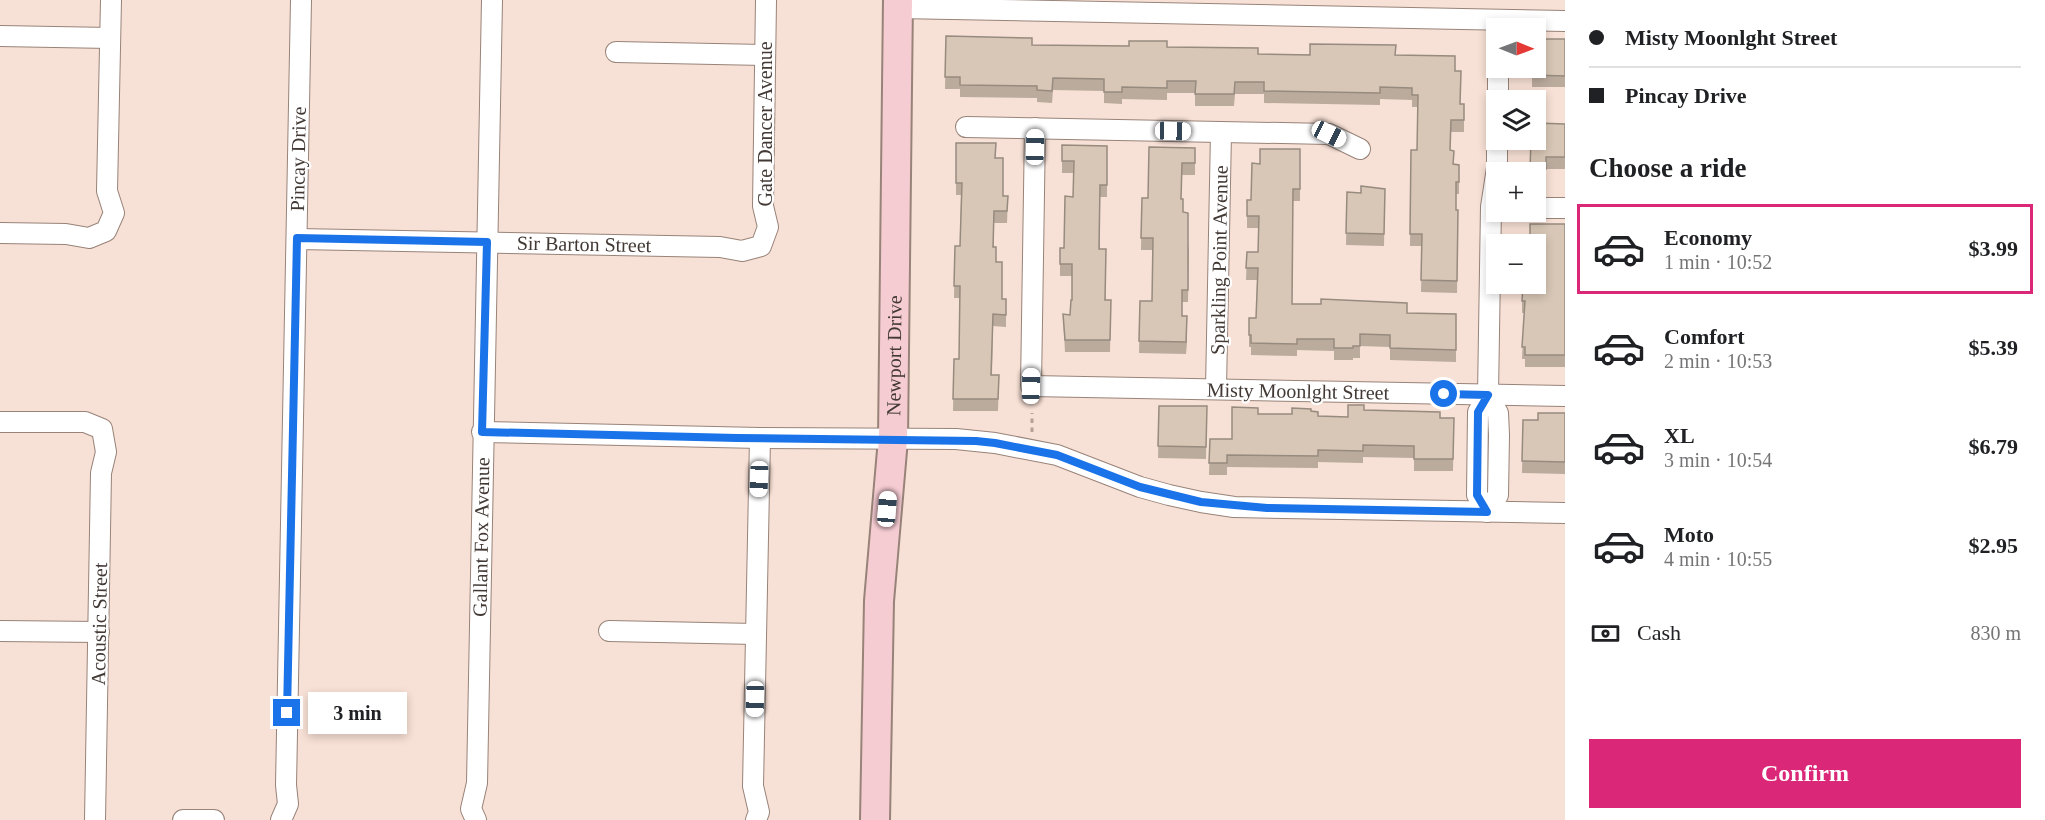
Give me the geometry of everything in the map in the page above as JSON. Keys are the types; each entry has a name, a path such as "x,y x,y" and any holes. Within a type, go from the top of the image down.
{"street":[{"path":"0,232 66,234 89,238 106,231 114,213 107,191 111,0"},
{"name":"Pincay Drive","path":"281,820 288,804 286,785 301,0"},
{"name":"Gallant Fox Avenue","path":"476,820 471,808 477,783 492,0"},
{"name":"Gate Dancer Avenue","path":"761,246 768,228 763,206 766,0"},
{"path":"898,4 1400,9 1486,22"},
{"name":"Newport Drive","path":"875,820 879,602 893,439 898,4"},
{"path":"1546,22 1565,21"},
{"path":"0,36 110,38"},
{"path":"616,52 765,55"},
{"path":"966,127 1329,134 1360,149"},
{"name":"Misty Moonlght Street","path":"1035,128 1031,386 1565,396"},
{"name":"Sparkling Point Avenue","path":"1216,389 1221,132"},
{"path":"1546,208 1565,208"},
{"path":"1487,512 1477,495 1478,412 1488,395 1494,222"},
{"name":"Sir Barton Street","path":"297,238 720,247 742,251 761,246"},
{"name":"Acoustic Street","path":"0,422 85,422 102,429 106,452 101,472 95,820"},
{"path":"482,432 957,440 995,443 1057,455 1159,492 1234,507 1565,513"},
{"path":"756,820 759,813 753,786 760,438"},
{"path":"0,631 99,632"},
{"path":"609,632 756,634"},
{"path":"183,820 213,820"}],"path":[{"path":"1032,413 1032,434"}],"building":[{"path":"946,36 1032,38 1032,45 1129,46 1129,41 1167,41 1167,47 1258,48 1258,54 1310,55 1310,44 1396,45 1395,55 1455,56 1455,71 1461,71 1460,104 1464,104 1464,120 1451,120 1450,150 1454,151 1453,164 1459,165 1459,182 1456,182 1457,281 1421,280 1422,234 1410,234 1411,150 1417,150 1418,95 1412,95 1412,88 1380,87 1380,93 1264,91 1264,82 1235,82 1234,94 1195,94 1196,81 1167,81 1167,88 1122,87 1122,92 1104,92 1104,79 1053,78 1052,91 1037,90 1037,86 960,85 960,77 945,77"},
{"path":"1546,39 1565,39 1565,76 1546,75"},
{"path":"1546,123 1565,124 1565,157 1546,157 1546,162 1530,162 1531,150 1546,150"},
{"path":"956,143 996,143 995,158 1003,158 1003,196 1008,196 1007,211 994,211 993,247 996,247 996,262 1002,262 1002,299 1006,299 1006,315 993,314 991,375 999,375 998,399 953,399 954,359 959,359 960,286 954,286 955,246 960,246 962,183 956,183"},
{"path":"1062,145 1107,146 1107,185 1100,185 1099,249 1106,249 1105,300 1111,300 1110,340 1065,340 1063,314 1070,315 1072,264 1060,264 1060,248 1064,248 1065,196 1073,197 1074,161 1062,161"},
{"path":"1149,147 1195,148 1195,163 1182,163 1181,199 1183,199 1183,212 1188,213 1188,290 1182,290 1182,316 1187,316 1186,342 1139,341 1140,301 1152,301 1153,238 1141,238 1142,198 1148,198"},
{"path":"1260,149 1300,149 1300,189 1293,189 1292,304 1321,304 1321,299 1407,303 1407,313 1456,314 1456,350 1390,348 1390,335 1360,334 1360,346 1353,346 1353,348 1334,348 1334,339 1297,339 1297,344 1251,343 1249,318 1256,318 1258,268 1246,268 1247,252 1258,252 1259,216 1247,216 1247,200 1251,200 1252,163 1260,164"},
{"path":"1361,186 1385,189 1384,234 1346,233 1347,192 1361,193"},
{"path":"1530,224 1565,224 1565,355 1525,355 1525,347 1522,347 1525,301 1522,301 1522,294 1546,294 1546,234 1530,234"},
{"path":"1348,405 1364,405 1364,410 1440,412 1440,418 1454,418 1453,459 1414,459 1414,446 1363,445 1363,451 1318,450 1318,456 1227,455 1227,463 1209,463 1210,439 1232,439 1232,407 1258,408 1258,414 1292,414 1292,408 1311,409 1311,411 1318,412 1318,416 1348,417"},
{"path":"1159,406 1207,406 1206,447 1158,446"},
{"path":"1538,413 1565,413 1565,462 1522,461 1523,420 1538,420"}],"route":[{"path":"287,713 297,238 487,242 482,432 976,441 1028,448 1057,455 1140,487 1201,502 1234,507 1487,512 1477,495 1478,412 1488,395 1444,394"}]}
